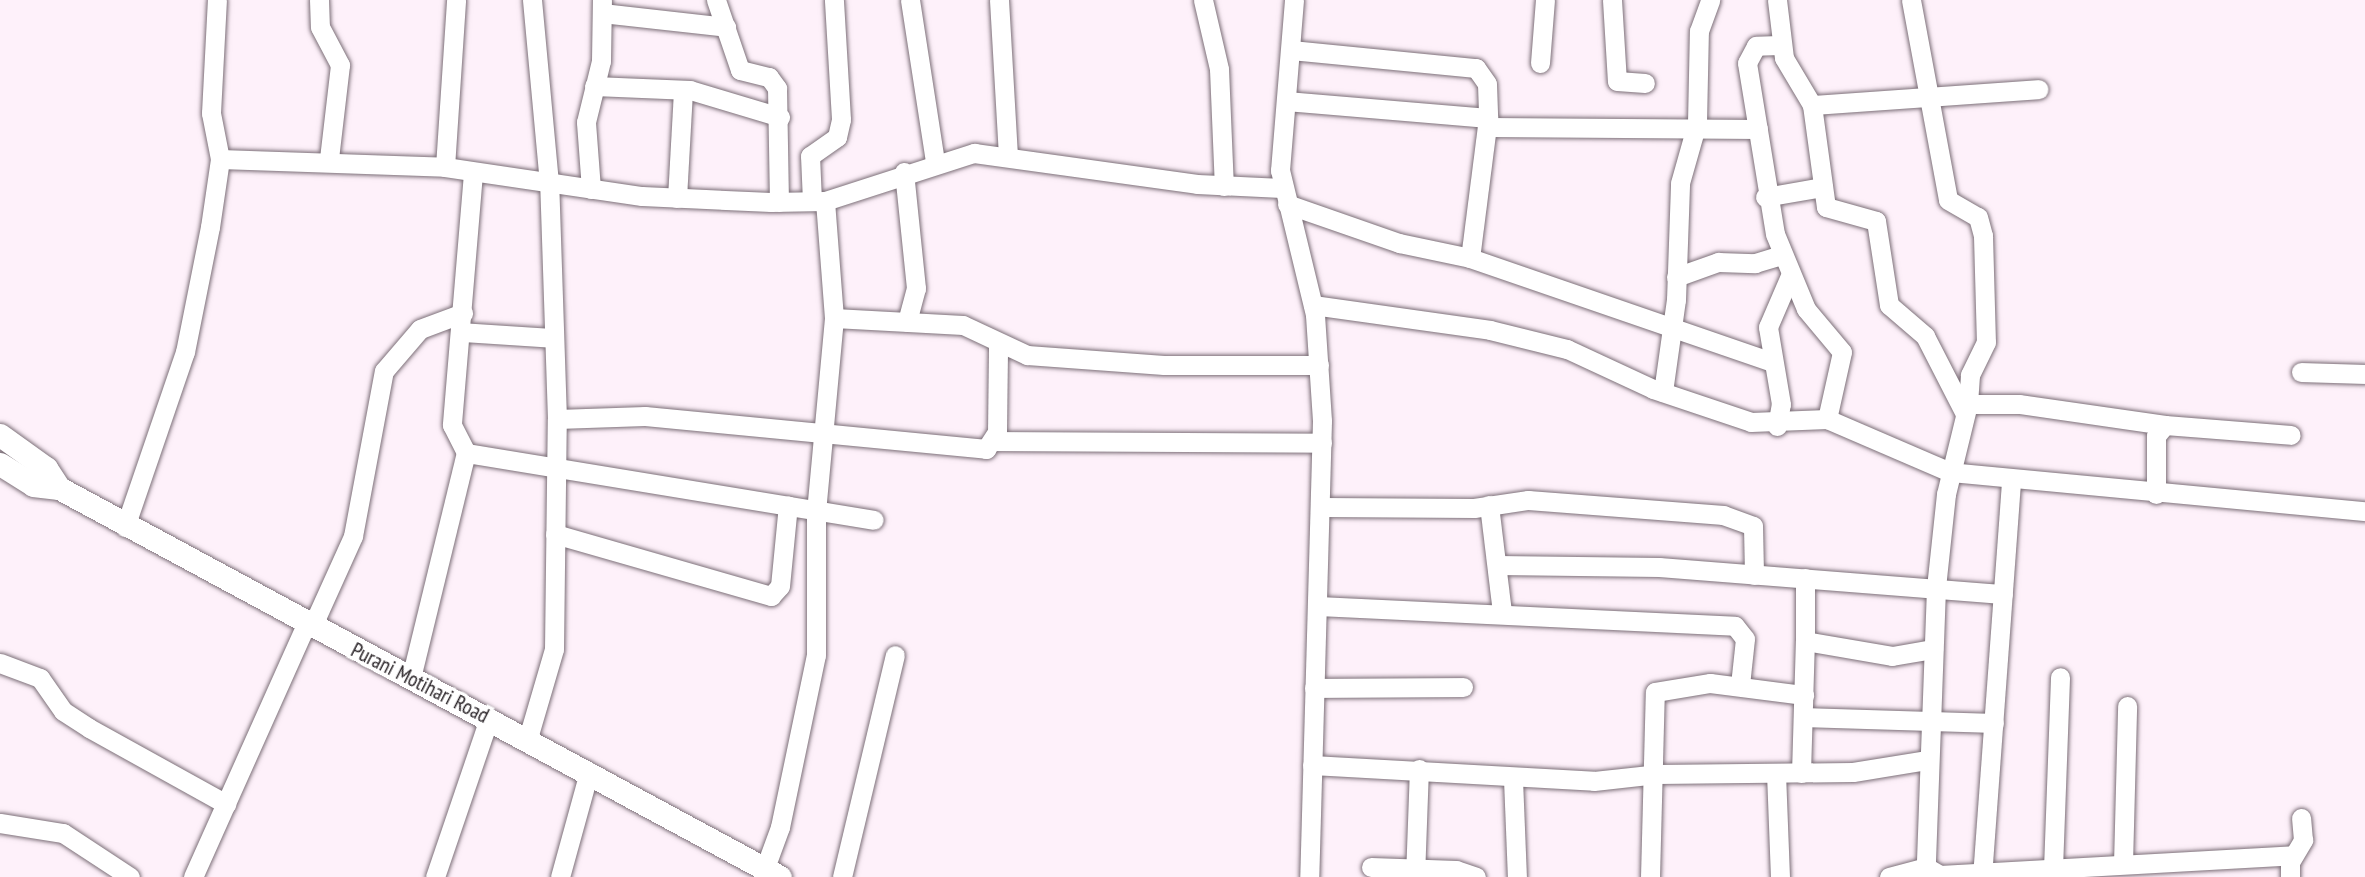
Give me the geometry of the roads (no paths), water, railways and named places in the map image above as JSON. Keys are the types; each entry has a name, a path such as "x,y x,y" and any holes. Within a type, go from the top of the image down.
{"main road":[{"name":"Purani Motihari Road","path":"0,435 46,468 59,488"},
{"name":"Purani Motihari Road","path":"0,464 33,485 59,488 125,527 528,738 773,872"}],"street":[{"path":"125,527 189,335 220,159 211,100 217,0"},
{"path":"319,0 320,27 340,65 329,159"},
{"path":"445,167 456,0"},
{"path":"528,738 554,649 557,419 549,183 532,0"},
{"path":"716,0 740,70 773,81 780,117 779,202"},
{"path":"773,872 813,677 816,512 834,318 819,201 810,156 836,137 841,119 834,0"},
{"path":"910,0 935,162"},
{"path":"999,0 1008,154"},
{"path":"1203,0 1219,69 1224,186"},
{"path":"1294,0 1286,101 1284,196 1313,305 1322,443 1309,877"},
{"path":"1539,63 1545,0"},
{"path":"1612,0 1617,81 1645,83"},
{"path":"1663,392 1672,331 1680,183 1701,97 1699,31 1710,0"},
{"path":"1777,0 1780,45 1812,105 1823,187 1831,213 1869,215 1876,221 1889,306 1925,336 1966,408"},
{"path":"1911,0 1948,200 1978,217 1983,236 1986,342 1970,376 1966,408 1950,472 1936,588 1926,760 1929,872"},
{"path":"591,189 586,122 594,86 602,6 726,27"},
{"path":"1780,45 1765,43 1749,52 1765,197 1790,276 1807,309 1842,352 1827,419"},
{"path":"1291,50 1476,68 1487,84 1488,122 1470,258"},
{"path":"594,86 683,90 780,117"},
{"path":"1812,105 2038,89"},
{"path":"677,198 683,90"},
{"path":"1286,101 1488,122 1691,133 1758,129"},
{"path":"220,159 329,159 445,167 591,189 677,198 779,202 819,201 935,162 974,153 1008,154 1284,196 1399,243 1470,258 1672,331 1769,361"},
{"path":"904,172 916,288 907,322"},
{"path":"473,173 452,436 466,453 555,470 874,520"},
{"path":"1765,197 1823,187"},
{"path":"1676,277 1718,262 1755,263 1782,255"},
{"path":"1777,426 1781,404 1769,361 1768,327 1790,276"},
{"path":"1313,305 1490,330 1567,349 1663,392 1777,426 1827,419 1950,472 2156,494 2365,511"},
{"path":"834,318 981,329 998,345 1027,355 1155,364 1319,365"},
{"path":"193,877 353,536 384,371 420,329 462,322 554,338"},
{"path":"557,419 645,416 823,431 968,450 986,449 994,441 998,345"},
{"path":"2301,372 2365,374"},
{"path":"1966,408 2030,405 2165,425 2291,435"},
{"path":"2156,494 2156,436 2165,425"},
{"path":"994,441 1322,443"},
{"path":"411,678 466,453"},
{"path":"1983,875 2011,480"},
{"path":"1322,507 1570,501 1737,517 1756,534 1754,575"},
{"path":"555,534 771,596 780,586 788,505"},
{"path":"1489,505 1502,612"},
{"path":"1497,565 1754,575 2003,594"},
{"path":"1801,773 1805,578"},
{"path":"1318,606 1502,612 1735,626 1745,639 1740,685"},
{"path":"1805,641 1892,656 1933,649"},
{"path":"842,877 895,655"},
{"path":"0,663 33,674 75,719 226,804"},
{"path":"2053,869 2060,677"},
{"path":"1650,877 1657,774 1655,692 1680,684 1740,685 1804,695"},
{"path":"1314,688 1462,687"},
{"path":"2123,864 2127,706"},
{"path":"1803,717 1994,723"},
{"path":"435,877 489,718"},
{"path":"1312,765 1419,769 1513,779 1608,781 1657,774 1801,773 1926,760"},
{"path":"1415,873 1419,769"},
{"path":"561,877 589,772"},
{"path":"1776,773 1780,877"},
{"path":"1513,779 1517,877"},
{"path":"2290,877 2293,855 2303,840 2301,818"},
{"path":"0,823 63,833 130,877"},
{"path":"1889,877 1929,872 1983,875 2222,857 2293,855"},
{"path":"2222,857 2224,877"},
{"path":"1371,867 1476,877"}]}
